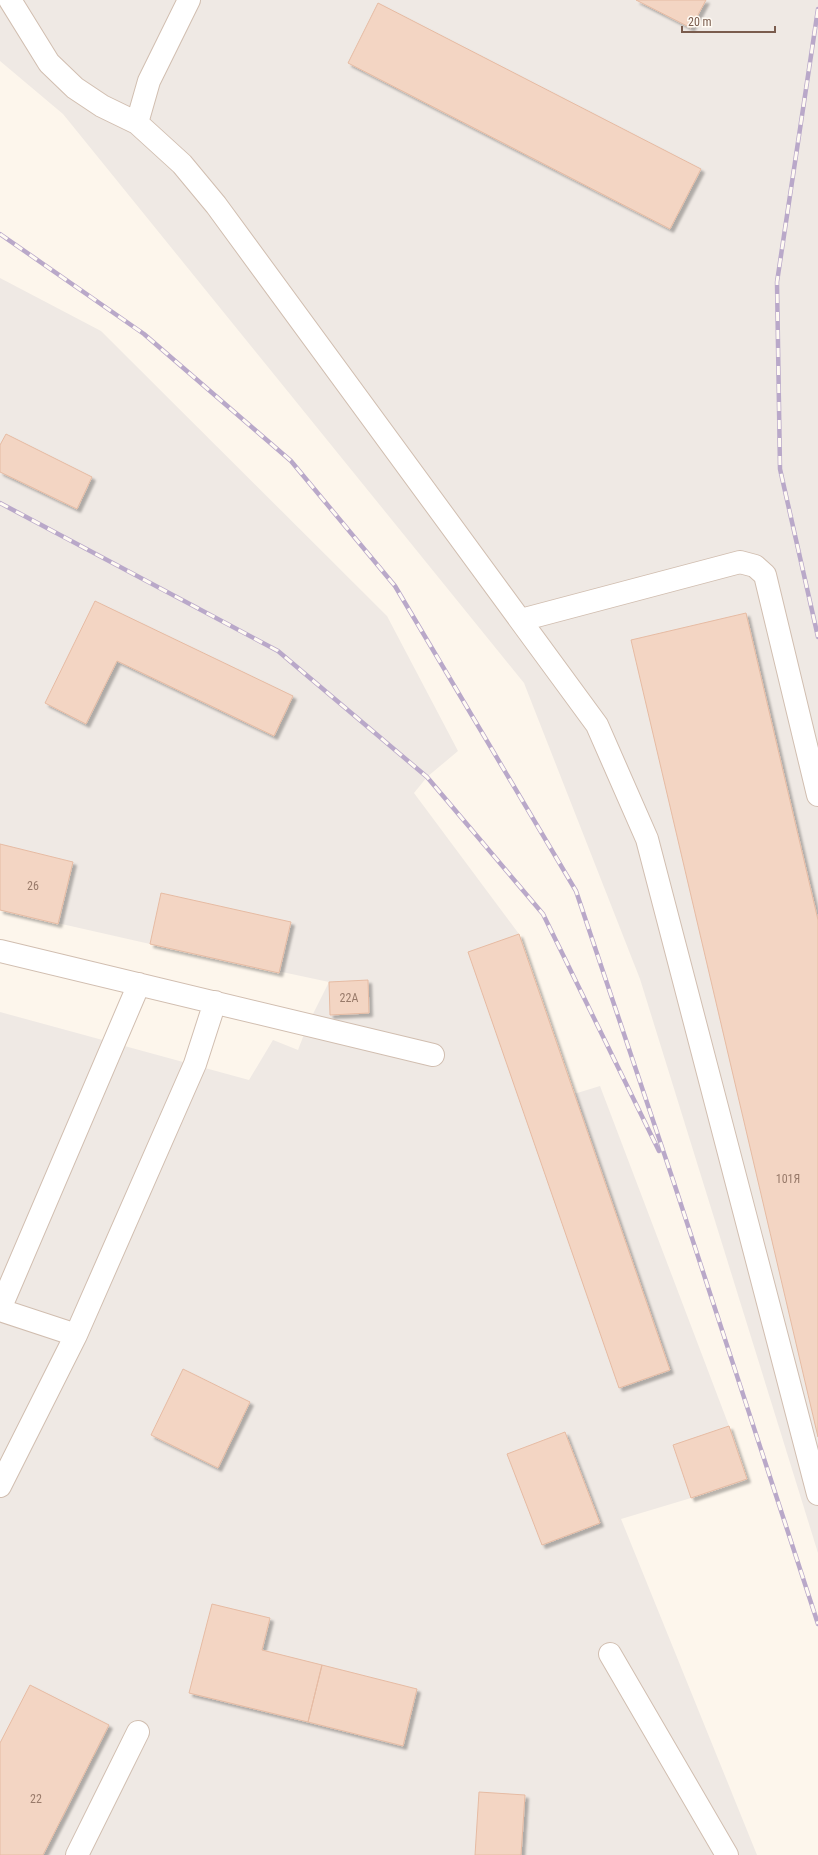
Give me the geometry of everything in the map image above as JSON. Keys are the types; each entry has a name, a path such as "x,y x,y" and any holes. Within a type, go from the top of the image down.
{"lane":[{"path":"10,0 49,63 75,88 102,106 137,123 182,164 216,205 596,724 647,839 818,1494"},
{"path":"137,123 149,81 189,0"},
{"path":"521,620 740,562 755,566 765,575 818,795"},
{"path":"0,951 433,1055"},
{"path":"76,1335 0,1310 139,984"},
{"path":"0,1486 76,1335 194,1064 215,1002"},
{"path":"610,1654 727,1855"},
{"path":"77,1855 138,1732"}],"shaded area":[{"path":"0,0 818,0 818,1553 640,979 524,683 63,114 0,61"},
{"path":"0,278 101,331 387,616 458,751 427,777 414,793 519,934 574,1094 600,1086 729,1426 747,1479 621,1519 757,1855 0,1855 0,1012 249,1080 273,1040 298,1050 308,1024 329,982 0,910"}],"building":[{"path":"636,0 706,0 691,28"},
{"path":"378,3 701,169 670,229 348,63"},
{"path":"6,434 92,477 77,509 0,472 0,445"},
{"path":"95,601 293,696 274,736 117,661 86,724 45,703"},
{"path":"746,613 818,920 818,1437 631,640"},
{"path":"0,844 73,862 58,924 0,910"},
{"path":"161,893 291,922 279,973 150,944"},
{"path":"519,934 670,1370 619,1388 468,952"},
{"path":"368,980 369,1013 330,1015 329,982"},
{"path":"183,1369 250,1402 218,1468 151,1435"},
{"path":"729,1426 747,1479 691,1498 673,1445"},
{"path":"565,1432 600,1523 542,1545 507,1454"},
{"path":"212,1604 270,1618 262,1650 322,1665 308,1722 189,1693"},
{"path":"322,1665 417,1689 403,1746 308,1722"},
{"path":"30,1685 109,1725 43,1855 0,1855 0,1743"},
{"path":"479,1792 525,1795 521,1855 475,1855"}],"railway":[{"path":"818,9 777,282 780,469 818,637"},
{"path":"0,234 144,334 291,461 395,586 576,891 674,1183 818,1624"},
{"path":"0,503 278,651 427,777 543,914 659,1151"}]}
